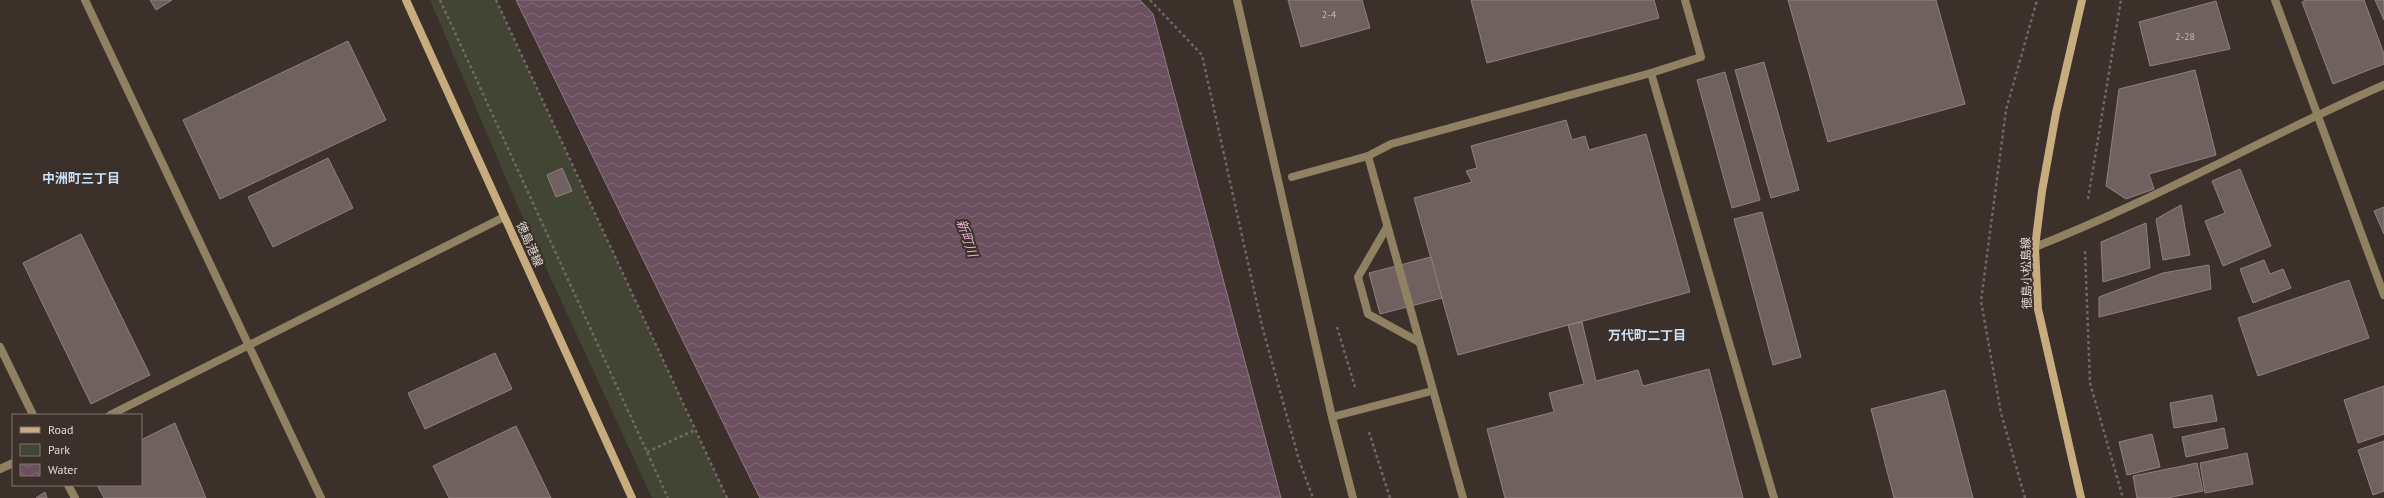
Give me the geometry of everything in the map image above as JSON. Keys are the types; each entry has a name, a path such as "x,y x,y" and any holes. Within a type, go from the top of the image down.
{"main road":[{"name":"徳島港線","path":"406,0 632,498"},
{"name":"徳島小松島線","path":"2080,498 2038,310 2036,247 2042,191 2056,113 2082,0"}],"street":[{"path":"85,0 321,498"},
{"path":"1237,0 1332,417 1353,498"},
{"path":"1292,177 1368,156 1391,144 1651,73 1701,57 1685,0"},
{"path":"2275,0 2384,295"},
{"path":"1651,73 1774,498"},
{"path":"2036,247 2084,227 2316,114 2384,85"},
{"path":"1368,156 1432,391 1463,498"},
{"path":"112,414 504,217"},
{"path":"1387,226 1358,277 1368,314 1419,342"},
{"path":"0,347 33,414"},
{"path":"1332,417 1432,391"},
{"path":"0,469 12,463"},
{"path":"69,486 75,498"}],"path":[{"path":"440,0 668,498"},
{"path":"496,0 727,498"},
{"path":"1150,0 1202,55 1262,326 1299,460 1313,498"},
{"path":"2025,498 2001,413 1981,302 2006,110 2037,0"},
{"path":"2121,0 2084,227 2090,383 2124,498"},
{"path":"1335,319 1390,498"},
{"path":"647,452 695,430"}],"green space":[{"path":"430,0 496,0 727,498 652,498 522,216"}],"water":[{"name":"新町川","path":"516,0 1140,0 1153,14 1281,498 760,498"}],"building":[{"path":"150,0 172,0 156,10"},
{"path":"1288,0 1362,0 1370,28 1301,47"},
{"path":"1471,0 1654,0 1659,18 1487,63"},
{"path":"1788,0 1936,0 1965,104 1828,142"},
{"path":"2306,0 2364,0 2384,54 2384,64 2333,84 2302,2"},
{"path":"2375,0 2384,0 2384,20"},
{"path":"2216,1 2230,49 2150,66 2139,22"},
{"path":"348,41 386,120 220,199 183,120"},
{"path":"1764,62 1799,190 1771,198 1735,70"},
{"path":"2195,70 2216,155 2149,174 2154,189 2126,199 2106,186 2119,89"},
{"path":"1725,72 1760,200 1732,208 1697,80"},
{"path":"1566,120 1572,140 1585,136 1589,150 1646,134 1690,292 1458,355 1414,198 1472,182 1466,171 1477,168 1471,146"},
{"path":"328,158 353,208 273,247 248,197"},
{"path":"562,168 572,191 556,197 547,175"},
{"path":"2240,169 2271,246 2223,266 2205,221 2225,213 2212,181"},
{"path":"2181,205 2190,255 2163,260 2156,219"},
{"path":"2384,207 2384,234 2374,211"},
{"path":"1762,212 1801,357 1773,365 1734,219"},
{"path":"2146,223 2150,268 2103,282 2101,242"},
{"path":"81,234 150,375 91,404 23,263"},
{"path":"1431,257 1442,298 1380,314 1369,273"},
{"path":"2264,260 2270,274 2283,269 2291,288 2253,303 2240,269"},
{"path":"2209,265 2211,289 2099,317 2099,297 2163,273"},
{"path":"2349,280 2369,338 2258,376 2238,318"},
{"path":"1582,322 1596,381 1638,370 1643,386 1709,369 1743,498 1505,498 1487,429 1554,412 1549,393 1584,384 1568,325"},
{"path":"495,353 512,389 425,429 408,393"},
{"path":"2384,386 2384,434 2358,443 2344,400"},
{"path":"1945,390 1973,498 1894,498 1871,409"},
{"path":"2212,395 2217,421 2174,428 2170,403"},
{"path":"175,423 206,498 104,498 98,486 142,486 142,440"},
{"path":"516,426 551,498 449,498 433,466"},
{"path":"2224,428 2228,448 2186,457 2182,437"},
{"path":"2152,434 2160,467 2127,475 2119,442"},
{"path":"2384,441 2384,491 2373,495 2358,450"},
{"path":"2247,453 2253,484 2205,493 2200,463"},
{"path":"2197,463 2203,491 2167,498 2137,498 2133,476"},
{"path":"45,492 47,498 36,498"}],"district":[{"name":"中洲町三丁目","path":"81,178"},
{"name":"万代町二丁目","path":"1647,335"}]}
